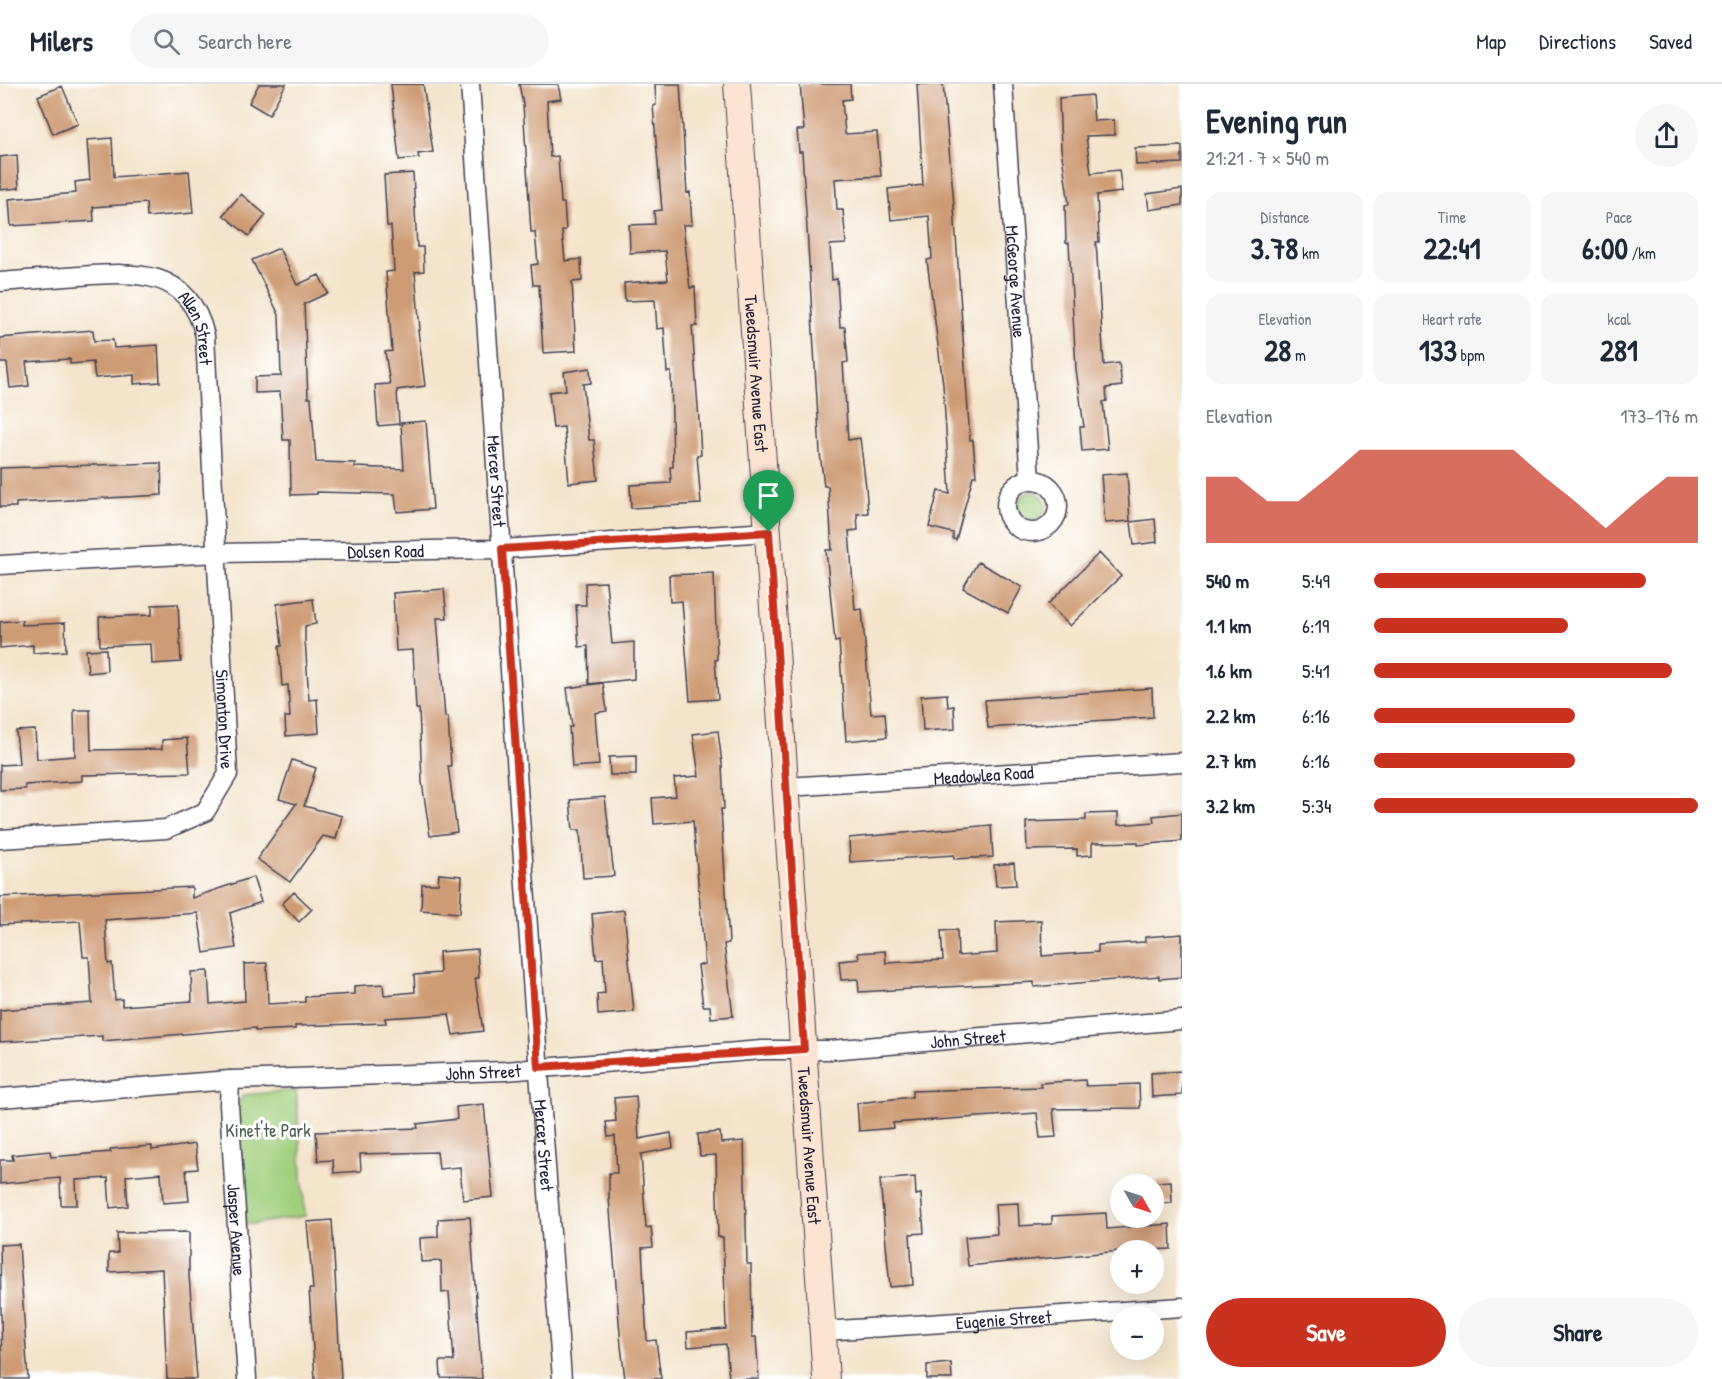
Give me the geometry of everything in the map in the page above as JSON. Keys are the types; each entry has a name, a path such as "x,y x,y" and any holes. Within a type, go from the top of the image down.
{"street":[{"name":"Mercer Street","path":"470,84 538,1067 562,1379"},
{"name":"Tweedsmuir Avenue East","path":"737,84 826,1379"},
{"name":"McGeorge Avenue","path":"1003,84 1030,480"},
{"name":"Allen Street","path":"0,282 129,272 160,280 175,288 191,303 201,318 205,336 218,553"},
{"name":"Dolsen Road","path":"0,565 218,553 502,549 769,532"},
{"name":"Simonton Drive","path":"0,839 166,829 206,812 228,774 218,553"},
{"name":"Meadowlea Road","path":"786,787 1182,762"},
{"name":"John Street","path":"0,1098 230,1080 538,1067 804,1049 830,1050 1182,1020"},
{"name":"Jasper Avenue","path":"230,1080 229,1106 248,1379"},
{"name":"Eugenie Street","path":"824,1330 1182,1307"}],"green space":[{"path":"1032,492 1042,496 1046,506 1042,516 1032,520 1022,516 1018,506 1022,496"},
{"name":"Kinet'te Park","path":"296,1090 305,1216 246,1225 236,1109 243,1095"}],"building":[{"path":"259,84 286,84 269,115 249,103"},
{"path":"391,84 423,84 433,152 418,154 419,158 399,160"},
{"path":"519,84 558,84 561,99 547,101 550,157 558,156 561,203 564,203 566,230 562,231 565,261 581,259 582,281 572,282 576,351 543,353 539,285 533,285 531,265 538,264 535,232 531,232 523,104"},
{"path":"655,84 680,84 687,193 690,192 692,225 683,225 690,288 695,287 697,326 692,326 701,455 697,455 701,504 631,508 630,485 671,483 670,467 673,467 671,372 667,372 664,328 657,329 655,300 625,301 624,283 668,280 665,251 630,253 629,225 655,224 654,211 662,210 653,106 656,105"},
{"path":"800,84 850,84 851,99 842,100 845,134 877,132 881,176 835,179 837,210 843,210 846,244 830,245 832,280 837,279 840,327 845,327 848,362 843,363 848,440 860,438 868,513 857,514 858,530 849,531 855,610 862,609 871,714 885,713 887,737 846,741 839,641 835,642 826,550 832,550 828,486 824,486 820,453 802,152 799,152 797,130 804,130"},
{"path":"917,84 943,84 953,192 970,440 973,440 976,476 973,476 956,540 953,539 953,533 929,527 938,491 950,494 943,384 927,260 932,259 929,216 891,220 888,189 923,185"},
{"path":"62,86 78,124 53,134 38,96"},
{"path":"1092,95 1094,121 1114,120 1115,135 1086,136 1091,173 1119,170 1122,192 1097,195 1099,242 1096,242 1104,365 1119,363 1122,386 1106,388 1107,401 1103,402 1108,449 1082,451 1080,427 1084,427 1076,369 1069,243 1066,243 1065,205 1069,204 1061,149 1059,98"},
{"path":"112,138 114,177 189,171 193,213 147,217 146,203 93,207 94,221 11,226 9,199 76,193 75,182 90,180 87,140"},
{"path":"1182,146 1182,163 1136,165 1135,148"},
{"path":"17,155 19,188 0,190 0,157"},
{"path":"413,173 417,247 423,247 424,271 415,272 420,330 418,330 425,386 397,390 399,424 378,426 375,385 390,384 385,352 392,351 386,272 394,271 391,226 387,226 384,175"},
{"path":"1182,189 1182,205 1149,210 1147,194"},
{"path":"241,194 266,215 249,236 223,215"},
{"path":"279,248 297,285 319,275 328,293 304,304 308,398 311,398 316,462 355,463 355,467 404,469 401,423 426,421 433,509 397,512 395,494 317,492 317,494 291,495 290,440 283,440 280,392 255,393 255,377 281,376 279,315 252,260"},
{"path":"93,330 94,341 113,340 114,348 158,345 160,382 134,384 134,375 95,378 93,362 70,364 70,359 26,362 29,386 10,388 7,363 0,363 0,338"},
{"path":"590,368 591,383 583,384 589,440 594,440 598,480 569,483 564,427 553,428 549,392 566,390 564,372"},
{"path":"161,463 162,495 16,503 16,507 0,507 0,468"},
{"path":"1127,473 1130,521 1105,523 1101,475"},
{"path":"1155,519 1157,542 1134,545 1131,522"},
{"path":"1099,553 1121,576 1070,626 1048,604"},
{"path":"978,562 1022,587 1008,613 963,588"},
{"path":"714,573 718,699 690,701 682,601 670,602 669,575"},
{"path":"606,582 612,644 634,642 634,679 589,684 588,646 579,647 576,605 586,605 585,583"},
{"path":"444,589 447,618 437,618 445,717 448,717 451,766 448,766 457,832 430,836 422,782 419,709 416,709 413,650 396,651 393,593"},
{"path":"313,599 316,624 305,626 305,639 309,700 317,699 319,733 286,736 285,717 290,717 288,685 282,686 279,646 282,646 277,604"},
{"path":"178,604 181,662 152,664 151,644 100,646 99,617 152,615 152,605"},
{"path":"22,620 22,625 65,623 66,651 33,653 33,645 0,648 0,622"},
{"path":"106,649 107,671 88,673 86,650"},
{"path":"603,683 607,711 595,713 599,765 572,767 569,727 572,727 567,688"},
{"path":"1152,688 1153,717 988,728 985,700"},
{"path":"947,694 948,707 954,706 955,729 923,731 921,696"},
{"path":"74,710 90,710 91,750 162,749 162,740 187,738 190,773 82,775 82,781 25,785 25,789 0,790 0,765 19,764 16,731 35,730 37,759 75,756"},
{"path":"718,731 722,764 724,809 721,809 729,943 724,944 733,1016 711,1018 710,1006 703,1006 698,965 705,964 693,821 654,824 652,798 676,796 674,778 699,776 693,734"},
{"path":"636,756 636,775 610,775 609,757"},
{"path":"292,760 316,768 304,806 342,816 336,839 323,836 290,882 257,859 296,804 279,799"},
{"path":"605,797 614,876 583,878 580,830 573,830 570,800"},
{"path":"1118,813 1118,825 1154,822 1153,816 1182,813 1182,841 1138,845 1138,842 1092,843 1092,855 1077,856 1077,849 1027,850 1026,822 1086,820 1086,814"},
{"path":"991,825 993,857 954,859 954,855 850,862 849,838"},
{"path":"1014,863 1016,885 996,886 994,865"},
{"path":"439,874 462,876 460,913 421,910 422,884 438,884"},
{"path":"253,877 261,902 230,913 236,948 204,953 198,913 105,920 108,964 112,963 115,1000 122,999 122,1006 192,1001 191,972 208,971 210,1004 245,1001 244,964 267,963 268,1004 305,1002 305,997 354,994 354,986 383,984 384,995 415,992 414,975 440,973 439,952 477,949 479,978 475,978 483,1031 453,1035 449,1014 385,1018 386,1023 295,1026 295,1029 255,1031 255,1028 102,1041 102,1036 0,1042 0,1010 92,1003 89,957 83,957 80,921 0,925 0,897 192,887 192,898"},
{"path":"294,892 312,909 299,922 282,904"},
{"path":"624,910 634,1012 598,1015 597,994 605,993 603,958 596,959 592,914"},
{"path":"1041,920 1042,956 1098,952 1098,945 1145,942 1145,937 1182,934 1182,977 1159,979 1159,976 1034,987 1034,982 859,992 858,979 841,980 839,961 859,959 858,953 885,951 886,963 943,960 941,931 957,930 958,956 997,953 996,922"},
{"path":"1182,1071 1182,1095 1152,1097 1151,1073"},
{"path":"1085,1080 1086,1086 1139,1084 1140,1108 1053,1109 1056,1137 1040,1138 1037,1113 893,1123 894,1128 859,1131 857,1103 912,1097 912,1091 1041,1087 1040,1083"},
{"path":"636,1096 639,1139 671,1133 673,1148 641,1154 646,1228 651,1227 653,1247 642,1248 647,1341 656,1340 661,1379 625,1379 621,1346 609,1198 609,1173 617,1173 615,1136 608,1137 606,1122 616,1121 614,1098"},
{"path":"484,1104 493,1197 463,1200 460,1167 439,1169 437,1152 360,1154 361,1171 334,1173 333,1160 318,1161 316,1132 418,1128 417,1124 457,1119 456,1107"},
{"path":"720,1132 721,1143 744,1141 747,1264 751,1264 752,1337 756,1337 759,1379 729,1379 726,1344 688,1347 687,1332 726,1329 723,1237 718,1237 716,1155 700,1156 698,1134"},
{"path":"195,1144 198,1169 186,1170 189,1201 163,1203 161,1173 126,1176 128,1206 110,1208 108,1178 76,1180 77,1205 61,1205 60,1178 0,1184 0,1160 13,1160 12,1155 50,1151 51,1157 111,1152 110,1149 152,1146 152,1150"},
{"path":"915,1177 916,1195 921,1194 924,1233 910,1234 913,1285 890,1287 880,1180"},
{"path":"1164,1181 1171,1181 1172,1203 1164,1203"},
{"path":"1018,1203 1019,1226 1052,1224 1052,1216 1106,1213 1107,1229 1164,1228 1164,1224 1170,1224 1171,1249 1164,1249 1164,1240 1110,1240 1110,1252 968,1266 965,1237 997,1234 995,1204"},
{"path":"470,1217 482,1379 441,1378 440,1361 454,1361 449,1292 442,1293 441,1261 421,1262 420,1238 438,1237 438,1219"},
{"path":"332,1220 341,1379 315,1379 309,1289 313,1289 307,1222"},
{"path":"189,1232 189,1275 197,1379 167,1379 162,1269 109,1272 109,1253 118,1253 117,1233"},
{"path":"19,1244 28,1379 2,1379 0,1245"},
{"path":"951,1363 952,1379 927,1379 927,1365"}],"route":[{"path":"769,532 804,1049 762,1050 538,1067 502,549 769,532"}]}
